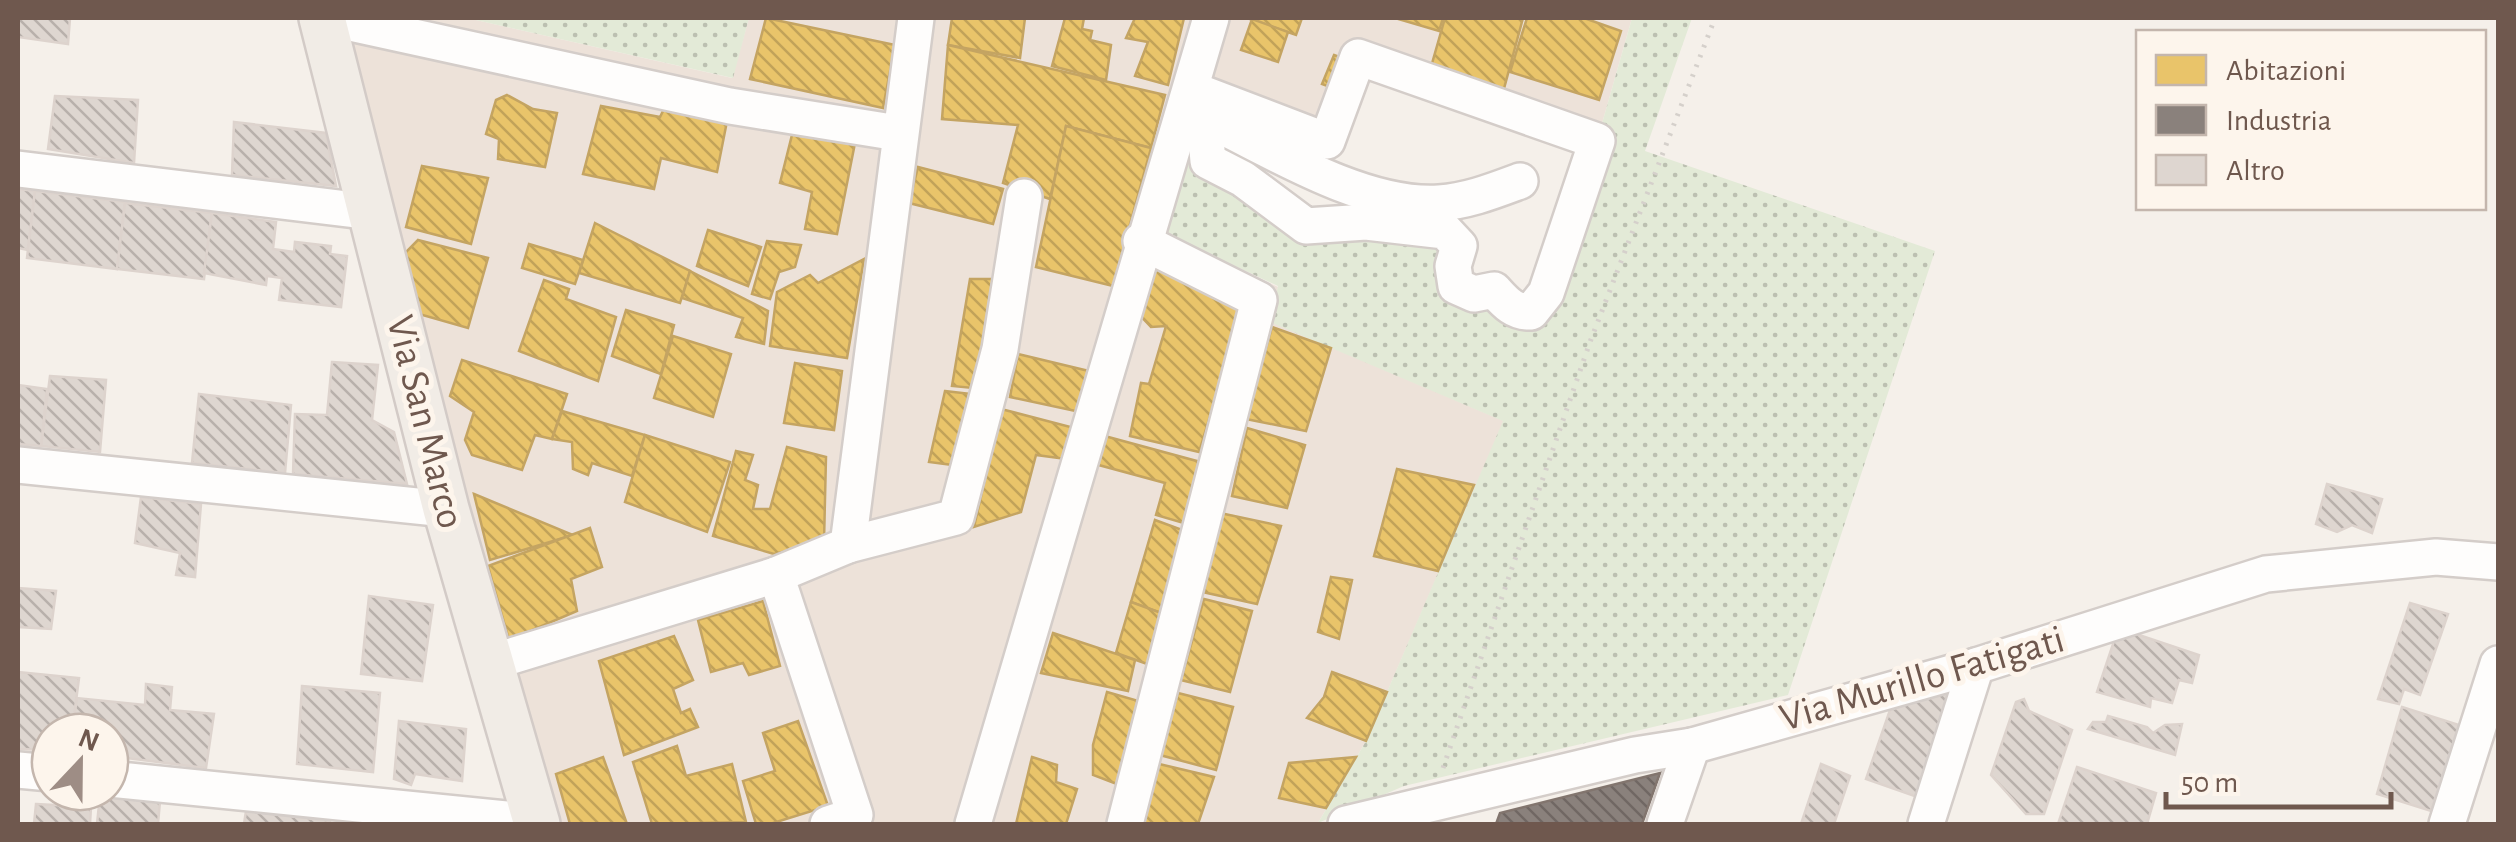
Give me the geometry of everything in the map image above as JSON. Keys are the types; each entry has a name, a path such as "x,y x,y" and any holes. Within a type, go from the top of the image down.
{"main road":[{"name":"Via San Marco","path":"324,18 446,509 537,824"}],"street":[{"path":"324,18 730,106 898,133"},
{"path":"848,546 898,133 916,18"},
{"path":"973,824 1142,241 1211,18"},
{"path":"1358,57 1597,142 1546,293 1531,312 1521,312 1507,304 1494,290 1474,294 1456,286 1453,266 1459,246 1446,232 1366,222 1306,226 1242,179 1208,161 1206,140 1192,130 1204,94 1326,141 1358,57"},
{"path":"1186,108 1293,162 1402,200 1466,200 1520,181"},
{"path":"18,169 372,212"},
{"path":"489,663 776,576 848,546 956,517 1000,349 1024,197"},
{"path":"1126,824 1259,300 1142,241"},
{"path":"18,465 446,509"},
{"name":"Via Murillo Fatigati","path":"1346,824 1635,754 1692,746 1976,666 2266,574 2436,556 2498,562"},
{"path":"776,576 855,816 828,824"},
{"path":"2447,824 2498,664"},
{"path":"1926,824 1976,666"},
{"path":"1665,824 1692,746"},
{"path":"130,782 537,824"}],"path":[{"path":"1430,804 1590,342 1715,18"}],"shaded area":[{"path":"347,18 467,18 732,78 749,18 1632,18 1597,141 1359,57 1327,141 1205,94 1163,232 1278,287 1270,321 1504,421 1366,741 1318,823 545,824 393,228"}],"green space":[{"path":"467,18 749,18 733,78"},
{"path":"1632,18 1692,18 1645,151 1935,251 1788,695 1404,786 1318,823 1366,741 1503,421 1270,322 1278,286 1162,232 1192,130 1289,216 1445,231 1453,266 1521,312 1597,141"}],"building: Abitazioni":[{"path":"766,18 895,45 883,108 750,79"},
{"path":"952,18 1025,18 1020,58 948,45"},
{"path":"1065,18 1084,18 1082,29 1092,31 1090,40 1111,45 1106,80 1052,66"},
{"path":"1135,18 1184,18 1168,85 1135,76 1148,42 1126,38"},
{"path":"1247,18 1302,18 1296,35"},
{"path":"1395,18 1443,18 1439,31"},
{"path":"1445,18 1523,18 1499,107 1427,81"},
{"path":"1527,18 1584,18 1621,31 1599,100 1510,72"},
{"path":"1252,19 1288,32 1278,62 1241,50"},
{"path":"948,45 1165,95 1151,148 1066,126 1050,199 1003,183 1018,125 942,119"},
{"path":"1334,55 1350,61 1338,90 1322,84"},
{"path":"672,93 730,106 717,172 661,158 654,189 583,174 601,106 660,117"},
{"path":"507,95 533,109 557,113 545,167 498,159 499,139 486,134 496,100"},
{"path":"1066,126 1151,148 1113,286 1036,267"},
{"path":"793,131 855,143 837,234 805,229 812,192 780,183"},
{"path":"422,166 488,178 471,244 406,227"},
{"path":"918,167 1003,189 993,224 909,203"},
{"path":"595,223 690,271 680,303 579,273"},
{"path":"708,230 761,247 748,286 697,266"},
{"path":"418,240 488,258 468,328 419,314 403,255"},
{"path":"767,241 801,245 795,267 779,272 770,299 752,294"},
{"path":"529,244 583,260 575,284 522,268"},
{"path":"864,259 847,358 770,346 777,292 810,275 818,283"},
{"path":"1147,261 1243,308 1199,452 1130,436 1141,383 1149,384 1166,326 1151,327 1137,312"},
{"path":"690,271 768,311 764,344 736,337 743,318 682,298"},
{"path":"970,279 997,279 983,389 952,386"},
{"path":"544,280 569,289 566,299 616,317 598,381 519,351"},
{"path":"626,310 674,325 661,374 612,356"},
{"path":"1272,327 1331,348 1306,431 1246,419"},
{"path":"673,336 731,354 713,417 654,398"},
{"path":"1018,354 1097,373 1085,413 1010,397"},
{"path":"462,360 567,394 552,439 535,435 522,470 472,455 465,440 474,412 450,396"},
{"path":"795,363 842,371 834,430 784,423"},
{"path":"945,391 980,395 961,466 929,462"},
{"path":"1001,409 1086,431 1073,460 1036,455 1021,512 974,527"},
{"path":"562,411 645,435 632,476 592,463 588,475 573,469 572,442 552,439"},
{"path":"1247,428 1305,445 1287,508 1232,496"},
{"path":"645,435 730,462 707,532 625,502"},
{"path":"1101,435 1204,463 1187,524 1156,515 1165,483 1095,464"},
{"path":"787,447 826,457 824,542 774,554 713,536 736,451 753,455 745,480 758,485 753,509 770,509"},
{"path":"1397,469 1474,485 1438,571 1374,556"},
{"path":"474,494 573,535 490,560"},
{"path":"1220,513 1281,526 1257,604 1198,591"},
{"path":"1155,520 1185,531 1164,614 1131,602"},
{"path":"590,528 602,567 571,579 577,611 509,640 488,566"},
{"path":"1331,577 1352,580 1339,639 1318,632"},
{"path":"1204,599 1252,611 1230,692 1181,680"},
{"path":"763,601 780,666 749,675 743,663 711,672 698,620"},
{"path":"1131,602 1164,614 1153,666 1116,653"},
{"path":"1053,633 1135,660 1128,691 1041,673"},
{"path":"674,636 693,680 673,689 681,713 690,709 698,727 624,755 599,661"},
{"path":"1332,672 1387,692 1366,741 1307,718 1324,697"},
{"path":"1107,692 1142,702 1117,784 1093,775 1093,745"},
{"path":"1178,693 1233,707 1216,770 1160,755"},
{"path":"798,721 828,806 770,824 756,824 743,781 775,771 763,733"},
{"path":"677,746 686,776 732,764 746,822 652,824 633,762"},
{"path":"603,757 627,824 570,824 556,774"},
{"path":"1032,757 1057,765 1056,782 1077,789 1066,824 1016,824"},
{"path":"1356,757 1326,808 1279,798 1289,763"},
{"path":"1155,763 1214,777 1198,824 1139,824"}],"building: Industria":[{"path":"1660,773 1642,824 1496,824 1500,813"}],"building: Altro":[{"path":"18,18 70,18 68,44 18,37"},
{"path":"55,96 138,100 134,163 48,149"},
{"path":"234,122 326,133 336,186 232,175"},
{"path":"18,189 35,191 28,250 18,248"},
{"path":"35,191 125,202 117,269 27,258"},
{"path":"125,203 212,213 204,279 117,269"},
{"path":"212,213 276,222 273,249 294,252 295,242 331,246 330,254 347,256 341,307 279,300 282,278 267,276 266,285 204,273"},
{"path":"332,362 378,365 372,420 394,432 407,484 293,474 295,414 327,415"},
{"path":"50,376 106,380 100,452 41,446"},
{"path":"18,385 47,389 41,446 18,444"},
{"path":"199,394 291,405 285,473 192,463"},
{"path":"2327,484 2382,499 2372,533 2352,525 2337,532 2316,524"},
{"path":"141,497 201,504 195,577 176,575 180,553 135,543"},
{"path":"18,588 56,591 51,629 18,627"},
{"path":"369,596 433,605 422,681 361,674"},
{"path":"2410,603 2448,614 2420,695 2404,689 2399,704 2378,699"},
{"path":"2136,634 2199,655 2192,683 2179,680 2172,703 2151,698 2150,707 2097,692 2115,638"},
{"path":"18,672 79,678 75,712 30,712 30,749 18,749"},
{"path":"146,684 172,687 170,710 214,714 206,768 130,758 130,712 75,712 77,698 145,705"},
{"path":"302,686 380,693 373,772 297,764"},
{"path":"1957,688 1920,798 1866,779 1890,710"},
{"path":"2024,699 2029,711 2072,730 2044,814 2026,814 1991,775 2016,702"},
{"path":"2402,707 2459,725 2431,811 2377,794"},
{"path":"2108,716 2147,727 2153,733 2165,725 2182,724 2175,755 2088,729 2093,722 2106,722"},
{"path":"399,721 466,729 462,781 415,774 411,785 394,779"},
{"path":"1821,764 1850,776 1834,824 1801,824"},
{"path":"2077,767 2156,793 2147,824 2058,824"},
{"path":"130,798 160,801 158,824 97,824 98,812 130,812"},
{"path":"246,811 330,821 330,824 244,824"},
{"path":"35,812 91,812 90,824 34,824"}]}
